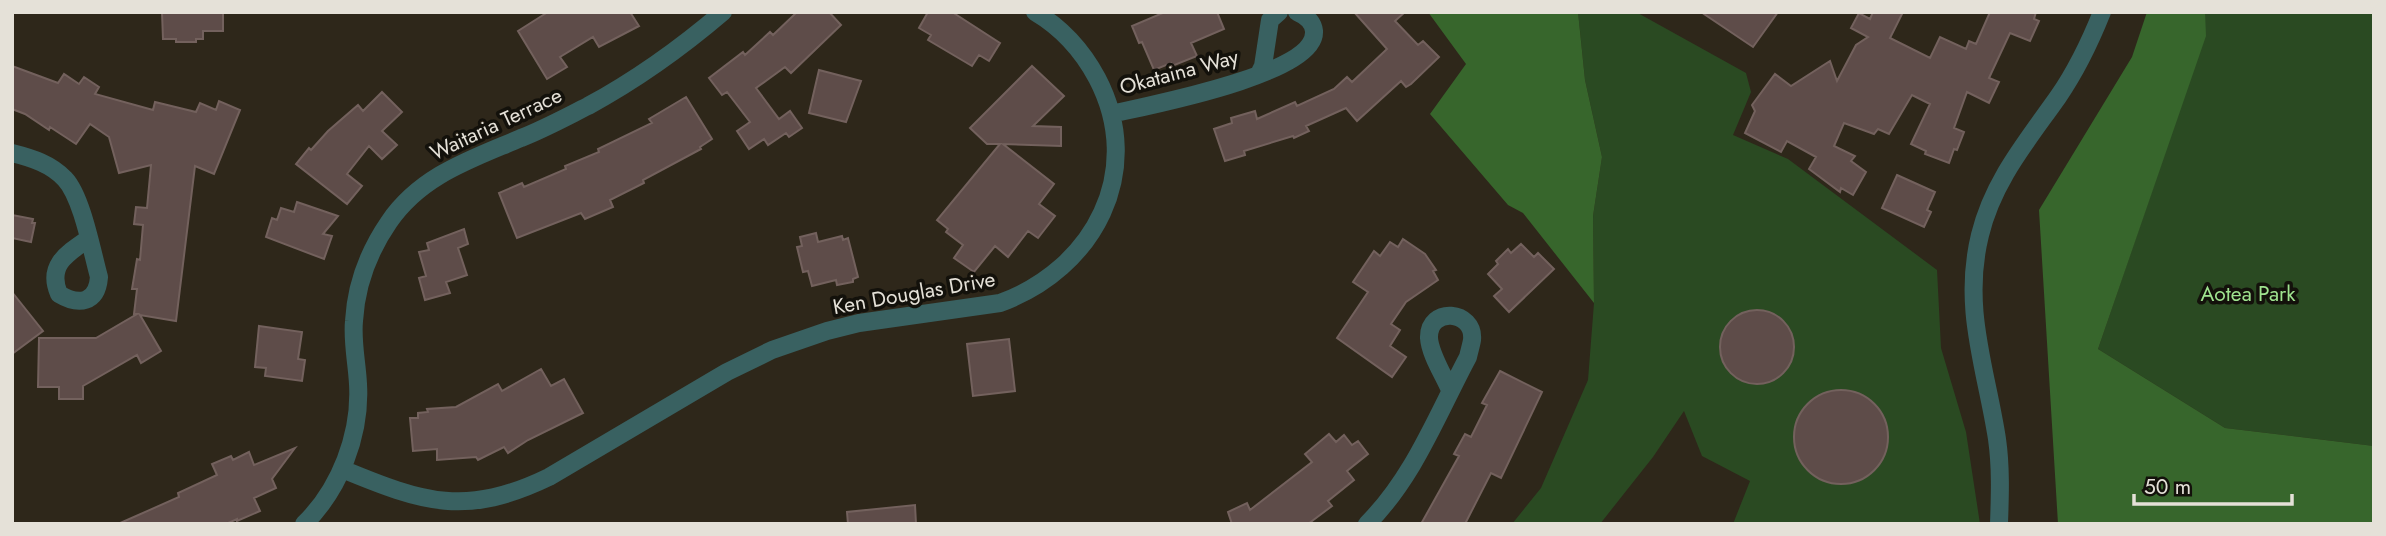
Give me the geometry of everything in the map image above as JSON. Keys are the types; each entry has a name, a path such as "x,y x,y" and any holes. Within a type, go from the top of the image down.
{"street":[{"name":"Waitaria Terrace","path":"304,524 323,501 342,469 354,432 358,408 354,339 356,301 363,272 375,244 390,220 409,198 432,178 458,163 524,137 589,106 656,64 723,12"},
{"name":"Ken Douglas Drive","path":"342,469 416,497 443,501 495,498 521,491 549,477 727,372 772,349 859,323 986,306 1019,296 1043,283 1073,258 1095,226 1105,206 1112,182 1115,151 1111,114 1103,90 1084,55 1067,36 1035,12"},
{"name":"Okataina Way","path":"1259,74 1263,66 1270,20 1279,12"},
{"name":"Okataina Way","path":"1111,114 1202,93 1259,74 1301,54 1310,46 1314,35 1311,22 1297,12"},
{"path":"1999,524 2001,484 1997,440 1973,312 1973,283 1980,234 1998,185 2018,151 2072,75 2093,36 2102,12"},
{"path":"12,153 35,159 66,180 76,196 88,239"},
{"path":"1367,524 1406,477 1450,390"}],"green space":[{"path":"1428,12 1578,12 1585,80 1602,157 1593,216 1594,303 1523,213 1508,205 1430,114 1466,64"},
{"path":"1578,12 1636,12 1746,73 1751,92 1733,135 1788,159 1937,270 1941,348 1966,432 1980,524 1733,524 1750,481 1702,456 1684,411 1653,457 1600,524 1512,524 1541,488 1588,380 1594,303 1593,216 1602,157 1585,80"},
{"path":"2147,12 2205,12 2206,36 2098,349 2225,428 2374,446 2374,524 2058,524 2039,210 2132,57"},
{"name":"Aotea Park","path":"2205,12 2374,12 2374,446 2225,428 2098,349 2205,36"}],"building":[{"path":"162,12 223,12 223,31 203,31 203,39 196,39 196,42 163,39"},
{"path":"548,12 630,12 639,26 599,47 593,37 560,57 567,67 547,79 518,31"},
{"path":"797,12 829,12 841,25 791,73 785,67 756,88 779,119 790,111 802,128 789,137 786,133 768,145 764,139 749,149 737,131 750,122 727,92 722,95 709,78 743,52 745,55 770,32 773,35"},
{"path":"928,12 952,12 1000,43 989,61 979,55 972,66 928,40 931,35 919,28"},
{"path":"1165,12 1217,12 1224,29 1191,43 1197,56 1154,70 1132,26"},
{"path":"1354,12 1405,12 1395,21 1418,45 1423,41 1439,57 1411,84 1406,87 1401,81 1357,121 1346,108 1306,126 1309,131 1294,138 1293,136 1244,151 1245,155 1225,161 1214,129 1232,123 1231,118 1255,111 1257,119 1295,102 1297,106 1334,89 1347,77 1352,82 1387,49"},
{"path":"1701,12 1778,12 1753,47"},
{"path":"1873,12 1903,12 1890,38 1930,58 1940,37 1966,49 1969,41 1976,44 1990,12 2036,12 2034,19 2039,21 2030,41 2010,33 1989,78 1999,82 1989,103 1967,92 1954,128 1964,132 1949,163 1925,154 1926,151 1911,144 1930,104 1912,95 1889,134 1878,129 1874,134 1844,123 1834,146 1855,156 1851,161 1866,172 1853,195 1841,188 1840,192 1809,169 1816,157 1787,141 1781,152 1745,133 1755,111 1752,105 1775,74 1791,86 1830,61 1837,81 1856,45 1868,37 1851,28 1859,13 1870,19"},
{"path":"12,66 58,83 64,74 79,84 84,77 99,87 95,94 153,110 155,102 196,112 200,103 216,110 219,101 240,110 214,174 195,166 176,321 140,315 161,351 141,363 137,355 83,386 83,399 59,399 59,387 38,387 39,338 96,338 137,314 134,314 137,289 132,289 137,259 140,260 143,225 134,224 136,207 147,208 151,165 119,173 109,137 90,124 76,144 50,127 49,130 12,109"},
{"path":"1032,66 1064,96 1033,126 1061,127 1061,146 1003,144 1054,184 1039,204 1055,216 1038,238 1028,231 1008,257 995,246 974,272 954,258 963,245 946,232 948,229 937,220 1000,144 987,144 970,128"},
{"path":"819,70 861,81 846,122 809,113"},
{"path":"382,92 402,112 382,131 397,145 382,159 369,146 347,174 362,186 347,204 296,164 309,148 311,150 358,105 363,111"},
{"path":"686,97 712,139 700,147 701,149 610,200 613,207 585,219 581,213 517,238 499,193 522,183 524,187 566,169 565,166 599,152 598,149 652,123 649,119"},
{"path":"1897,175 1935,192 1927,210 1931,212 1924,227 1882,208"},
{"path":"297,202 338,216 323,234 332,236 324,259 266,237 272,218 277,220 281,208 294,212"},
{"path":"12,215 33,219 32,223 35,223 31,242 12,238"},
{"path":"464,229 468,244 458,248 467,275 446,282 450,293 425,300 419,278 426,276 419,252 429,250 427,243"},
{"path":"816,233 818,242 842,236 843,240 848,238 858,277 853,279 853,282 837,285 836,280 812,286 808,271 803,272 797,247 802,246 800,237"},
{"path":"1403,239 1425,254 1436,270 1433,271 1438,280 1406,302 1391,324 1400,330 1390,346 1406,357 1392,377 1337,338 1368,292 1353,282 1374,251 1380,256 1390,242 1398,247"},
{"path":"1521,244 1534,257 1538,253 1554,269 1509,312 1494,296 1502,289 1488,274 1508,249 1511,253"},
{"path":"12,292 43,331 12,354"},
{"path":"1757,310 1778,316 1788,326 1794,347 1788,368 1778,378 1757,384 1736,378 1726,368 1720,347 1726,326 1736,316"},
{"path":"259,326 302,332 298,359 305,360 302,381 265,376 266,368 255,367"},
{"path":"1009,339 1015,391 973,396 967,344"},
{"path":"541,369 551,386 564,379 583,413 508,453 504,447 478,460 476,457 437,460 437,449 413,451 410,418 418,418 418,413 428,412 427,409 456,407 498,384 502,391"},
{"path":"1500,371 1542,392 1501,478 1491,473 1465,524 1421,524 1459,456 1454,454 1465,434 1471,437 1487,405 1482,403"},
{"path":"1841,390 1859,394 1874,404 1884,419 1888,437 1884,455 1874,470 1859,480 1841,484 1823,480 1808,470 1798,455 1794,437 1798,419 1808,404 1823,394"},
{"path":"1329,434 1336,442 1344,435 1352,445 1358,441 1368,454 1347,471 1354,480 1328,501 1332,506 1308,524 1232,524 1228,512 1247,503 1250,510 1312,462 1305,454"},
{"path":"295,448 272,479 276,488 254,498 260,511 237,521 226,524 118,524 179,497 178,493 217,475 212,464 231,456 233,460 249,452 254,465"},
{"path":"915,505 916,524 848,524 847,512"}]}
